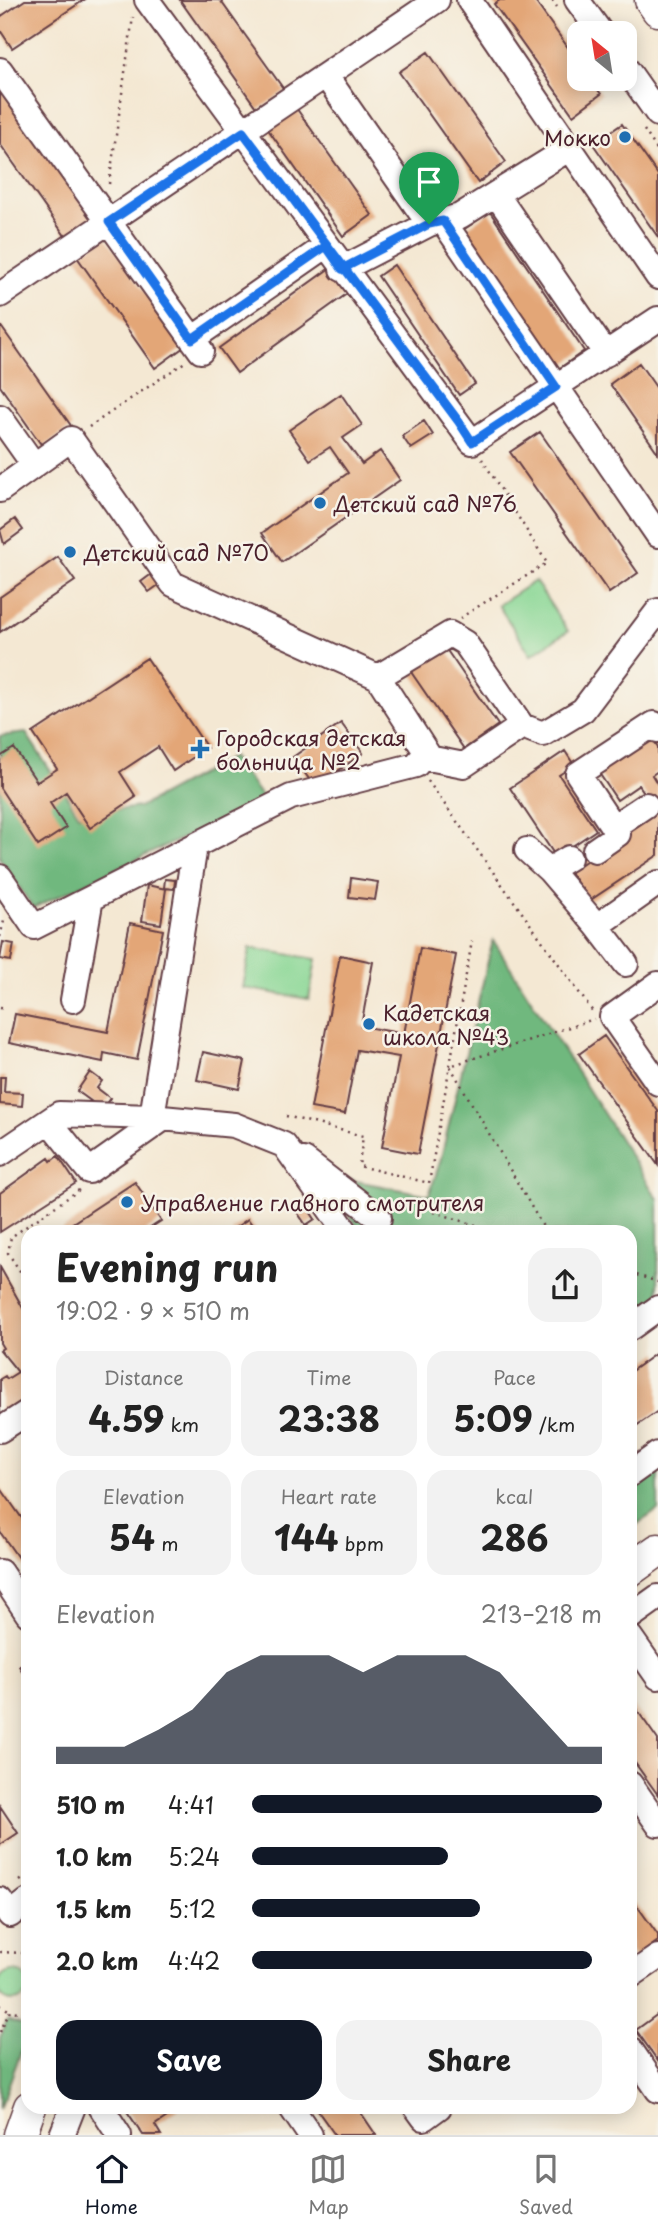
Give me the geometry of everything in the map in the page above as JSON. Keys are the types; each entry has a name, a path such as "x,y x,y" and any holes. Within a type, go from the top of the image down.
{"main road":[{"path":"651,0 658,10"},
{"path":"637,1565 658,1550"},
{"path":"20,2135 28,2114"}],"lane":[{"path":"0,296 106,219 243,132 437,0"},
{"path":"469,0 658,277"},
{"path":"577,0 592,21"},
{"path":"140,7 243,132 472,442 658,319"},
{"path":"0,69 196,345 326,246"},
{"path":"326,76 556,387 658,535"},
{"path":"637,84 658,114"},
{"path":"342,269 436,223 460,216 570,148"},
{"path":"496,194 606,354"},
{"path":"0,417 34,465"},
{"path":"0,490 72,439 173,584 378,677 423,762"},
{"path":"378,677 450,634 460,632 523,726 543,734 583,710 658,611"},
{"path":"595,850 618,834 578,774 654,724 658,730"},
{"path":"0,877 34,927 291,797 423,762 464,765 523,726"},
{"path":"613,827 646,805"},
{"path":"49,1121 89,1171 158,1117 195,846"},
{"path":"527,850 559,864 597,926 626,964"},
{"path":"597,926 658,883"},
{"path":"73,1000 91,898"},
{"path":"658,985 612,1017 658,1083"},
{"path":"0,1154 59,1114 158,1117 234,1125 284,1145 379,1218"},
{"path":"284,1145 336,1225"},
{"path":"637,1323 658,1308"},
{"path":"0,1430 21,1416"},
{"path":"637,1469 658,1454"},
{"path":"0,1572 21,1604"},
{"path":"637,1612 658,1597"},
{"path":"637,1647 658,1677"},
{"path":"637,1794 658,1824"},
{"path":"637,1971 658,1957"},
{"path":"637,2059 658,2090"},
{"path":"62,2135 70,2114"},
{"path":"106,2114 119,2135"},
{"path":"296,2114 310,2135"}],"path":[{"path":"106,219 140,7"},
{"path":"72,439 196,345"},
{"path":"460,632 547,564 472,442"},
{"path":"423,762 597,1017 450,1066"},
{"path":"286,1116 362,1136 359,1166 429,1183 472,941"},
{"path":"0,1008 6,1009"},
{"path":"450,1066 542,1225"},
{"path":"28,1225 88,1184 89,1171"},
{"path":"434,1212 476,1225"},
{"path":"21,1230 11,1237 8,1253 21,1272"},
{"path":"637,1275 658,1282"},
{"path":"0,1952 21,1953"},
{"path":"0,2005 10,2011 21,2012"},
{"path":"0,2032 10,2011"}],"green space":[{"path":"535,581 568,631 531,655 498,605"},
{"path":"26,733 79,815 140,807 232,757 264,800 33,908 0,858 0,736"},
{"path":"493,940 658,1199 658,1299 637,1314 637,1225 356,1225 342,1204 335,1177 429,1195 440,1162"},
{"path":"250,948 316,959 309,999 243,988"},
{"path":"658,1466 658,1510 637,1524 637,1480"},
{"path":"7,1972 19,1972 21,1998 7,2000 -1,1992 -1,1980"},
{"path":"7,2020 21,2025 21,2051 0,2109 0,2038"}],"building":[{"path":"25,0 84,0 12,48 0,30 0,17"},
{"path":"180,0 220,0 285,91 258,110"},
{"path":"500,0 534,0 567,46 567,91 599,91 601,94 573,115 494,4"},
{"path":"428,52 506,162 478,183 399,72"},
{"path":"0,88 95,221 68,240 0,144"},
{"path":"294,105 372,215 343,236 265,125"},
{"path":"622,124 658,175 658,237 593,144"},
{"path":"490,212 584,351 557,370 463,230"},
{"path":"106,237 184,347 155,368 77,257"},
{"path":"394,265 475,384 459,395 378,276"},
{"path":"330,268 348,293 237,373 219,348"},
{"path":"0,325 72,427 43,447 0,386"},
{"path":"639,363 658,390 658,453 610,384"},
{"path":"341,394 362,425 343,438 362,464 380,451 400,480 282,562 262,533 348,473 330,447 310,460 289,430"},
{"path":"424,421 433,435 411,449 402,436"},
{"path":"540,432 638,573 609,593 510,452"},
{"path":"15,519 23,530 4,544 0,530"},
{"path":"58,557 75,581 0,632 0,597"},
{"path":"153,573 160,584 149,592 141,582"},
{"path":"446,649 498,725 464,749 411,672"},
{"path":"147,658 207,748 173,771 158,747 120,772 136,797 90,828 66,792 50,803 66,828 38,846 0,788 0,757 14,748 37,782 57,769 33,733"},
{"path":"341,723 363,753 315,787 293,757"},
{"path":"650,735 658,747 658,771 652,775 658,785 658,855 589,901 570,872 657,812 639,785 617,800 597,770"},
{"path":"565,751 574,765 559,775 596,830 556,857 510,788"},
{"path":"351,878 378,882 375,900 349,897"},
{"path":"165,879 175,880 174,889 164,888"},
{"path":"147,885 166,889 161,924 142,921"},
{"path":"130,923 163,930 137,1060 104,1053 103,1062 9,1043 15,1014 108,1032"},
{"path":"3,942 14,944 11,961 0,959"},
{"path":"420,948 456,955 418,1154 382,1147 399,1057 357,1050 345,1114 311,1108 340,955 373,962 361,1026 404,1034"},
{"path":"604,1036 658,1111 658,1165 579,1054"},
{"path":"203,1052 245,1061 239,1089 197,1080"},
{"path":"90,1072 102,1081 97,1088 110,1098 102,1109 77,1091"},
{"path":"0,1077 5,1077 4,1092 23,1093 22,1106 0,1104"},
{"path":"58,1156 76,1183 0,1232 0,1193 49,1158 51,1161"},
{"name":"Управление главного смотрителя","path":"135,1182 161,1221 155,1225 70,1225"},
{"path":"304,1203 315,1219 306,1225 295,1209"},
{"path":"248,1219 252,1225 239,1225"},
{"path":"0,1267 21,1304 21,1410 0,1423 0,1379 5,1376 7,1379 18,1372 0,1350 3,1348 0,1343"},
{"path":"658,1352 658,1411 637,1425 637,1367"},
{"path":"0,1487 21,1517 21,1562 0,1532"},
{"path":"637,1710 658,1740 658,1795 637,1766"},
{"path":"0,1806 18,1833 0,1845"},
{"path":"637,1906 658,1935 658,1941 637,1957"},
{"path":"658,2014 658,2061 637,2031"},
{"path":"129,2114 172,2114 155,2125 161,2135 143,2135"},
{"path":"320,2114 362,2114 376,2135 335,2135"}],"place":[{"name":"Мокко","path":"625,137"},
{"name":"Детский сад №76","path":"320,503"},
{"name":"Детский сад №70","path":"70,552"},
{"name":"Городская детская больница №2","path":"200,749"},
{"name":"Кадетская школа №43","path":"369,1024"},
{"name":"Управление главного смотрителя","path":"127,1202"}],"route":[{"path":"429,224 342,269 326,246 192,339 109,222 243,132 342,269 472,442 556,387 443,221 429,224"}]}
